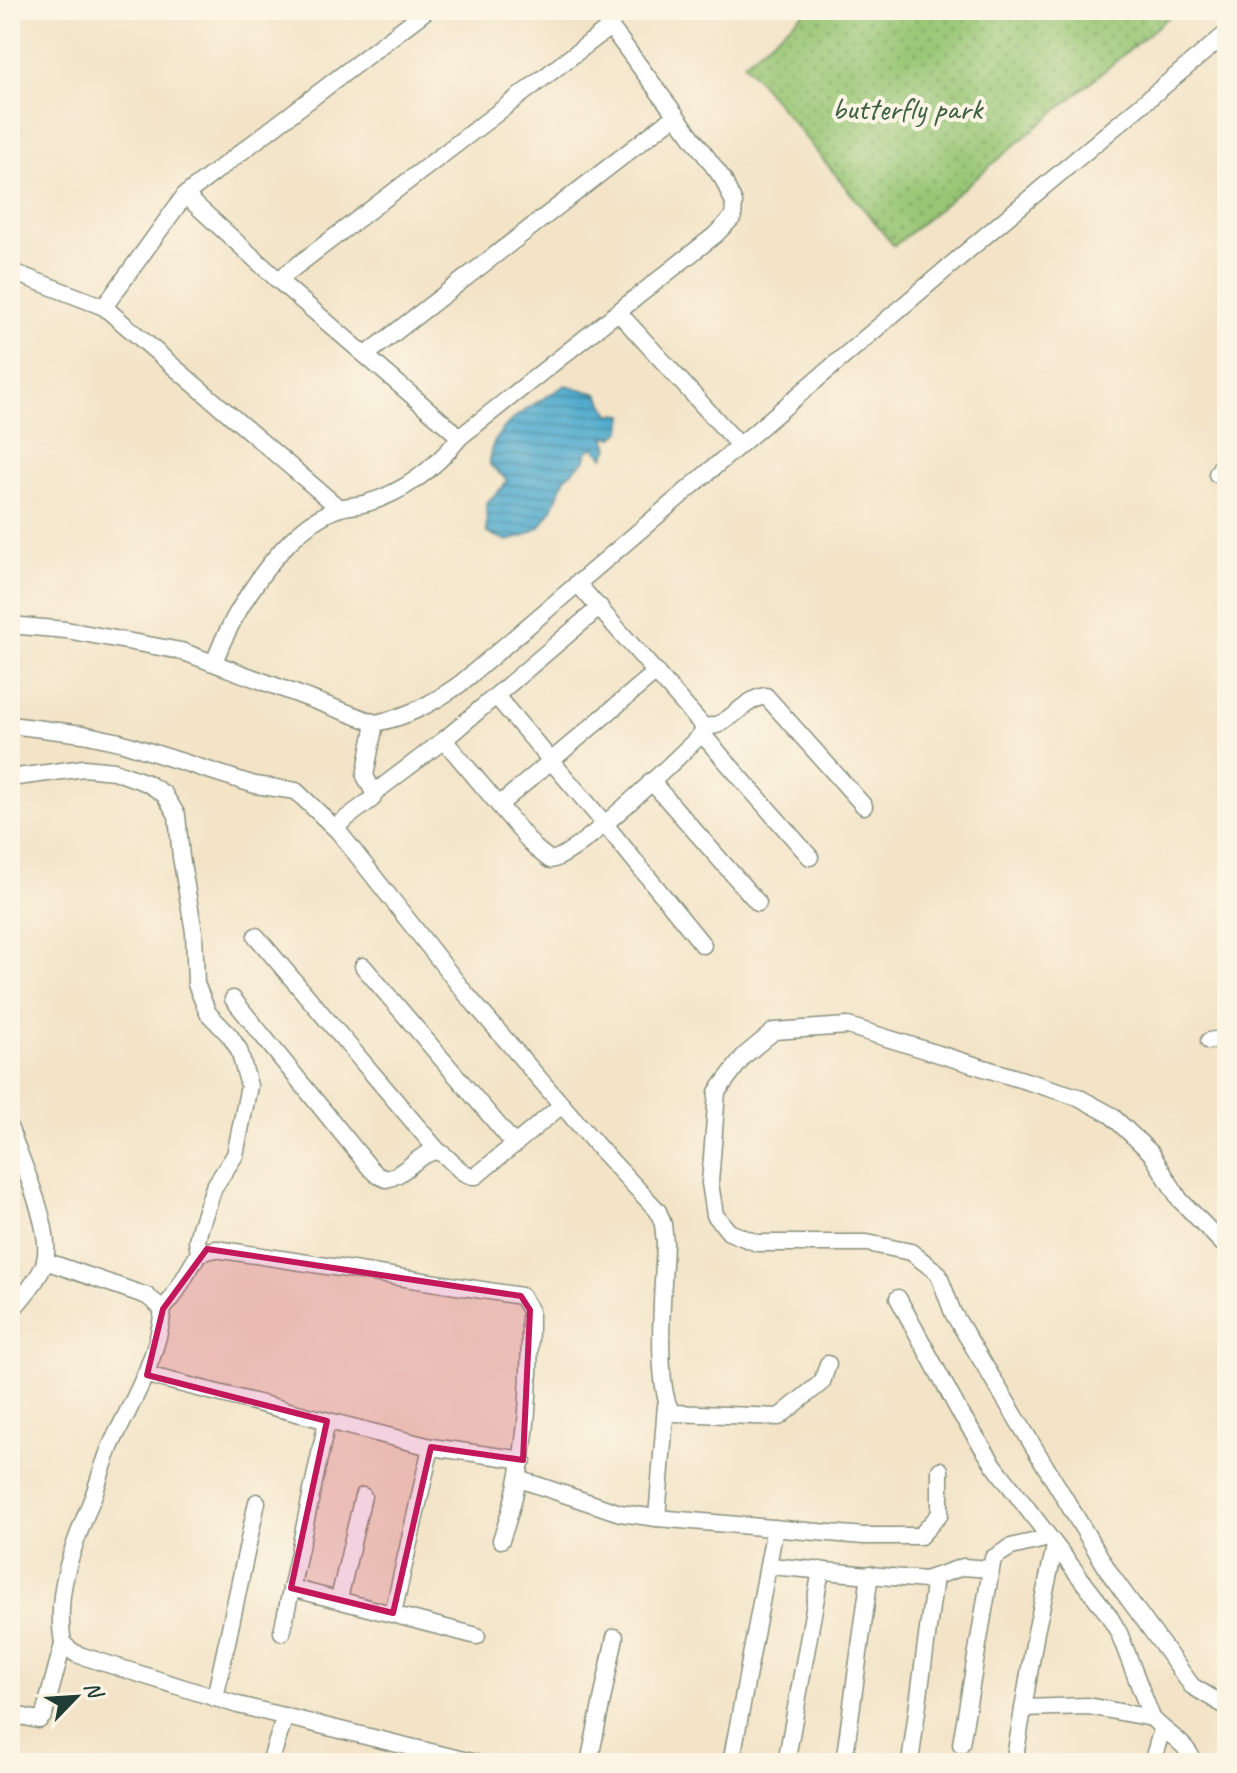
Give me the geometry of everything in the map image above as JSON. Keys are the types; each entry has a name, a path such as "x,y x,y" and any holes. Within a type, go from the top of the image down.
{"street":[{"path":"104,307 185,195 427,10"},
{"path":"214,662 228,626 278,554 306,525 339,508 387,496 414,481 443,459 460,437 733,217 734,203 723,179 598,10"},
{"path":"278,280 610,27"},
{"path":"10,625 66,630 181,651 375,723 394,720 439,699 1227,33"},
{"path":"366,355 676,115"},
{"path":"185,195 460,437"},
{"path":"10,271 104,307 339,508"},
{"path":"618,312 739,445"},
{"path":"1217,474 1227,456"},
{"path":"577,583 703,726 810,857"},
{"path":"338,831 340,823 372,799 374,793 444,740 600,607"},
{"path":"499,805 656,672"},
{"path":"496,696 703,945"},
{"path":"444,740 535,848 550,860 569,853 706,731 751,700 766,696 864,806"},
{"path":"374,793 365,776 375,723"},
{"path":"10,725 120,742 245,783 296,791 338,831 466,994 627,1179 651,1201 663,1224 661,1374 666,1405 657,1518"},
{"path":"10,778 84,768 114,771 147,783 164,794 177,815 192,920 196,984 208,1013 239,1050 249,1086 235,1155 214,1187 197,1241 199,1253 163,1309 147,1375 113,1441 77,1532 65,1577 59,1619 63,1644 44,1715 39,1720 10,1714"},
{"path":"651,781 758,903"},
{"path":"256,936 438,1151 469,1176 476,1176 562,1105"},
{"path":"363,966 515,1145"},
{"path":"233,999 300,1085 377,1175 386,1179 393,1177 422,1156 438,1151"},
{"path":"1227,1248 1180,1200 1151,1153 1111,1115 1078,1097 848,1026 774,1031 744,1056 717,1092 710,1183 715,1215 729,1232 757,1243 867,1243 911,1252 938,1273 953,1313 1111,1575 1192,1686 1227,1707"},
{"path":"1209,1041 1227,1038"},
{"path":"10,1129 43,1222 45,1261 14,1303"},
{"path":"199,1253 216,1249 521,1296 530,1310 523,1460 501,1540"},
{"path":"45,1261 147,1296 163,1309"},
{"path":"898,1298 959,1411 994,1465 1108,1614 1119,1633 1157,1723 1152,1763"},
{"path":"666,1405 673,1413 779,1417 822,1382 828,1364"},
{"path":"147,1375 431,1447 523,1460"},
{"path":"282,1632 327,1421"},
{"path":"393,1613 431,1447"},
{"path":"519,1479 620,1513 864,1536 920,1536 940,1514 940,1470"},
{"path":"339,1599 363,1496"},
{"path":"215,1698 257,1502"},
{"path":"731,1763 775,1528"},
{"path":"961,1744 993,1558 999,1552 1052,1542"},
{"path":"1014,1763 1052,1542"},
{"path":"770,1566 925,1580 963,1567 990,1569"},
{"path":"786,1763 821,1570"},
{"path":"844,1763 870,1574"},
{"path":"910,1763 935,1577"},
{"path":"291,1588 477,1636"},
{"path":"589,1763 615,1637"},
{"path":"63,1644 76,1654 215,1698 476,1763"},
{"path":"1023,1708 1088,1706 1157,1723 1184,1745 1194,1763"},
{"path":"270,1763 285,1716"}],"highlighted area":[{"path":"207,1249 521,1296 530,1310 523,1460 431,1447 393,1613 291,1588 327,1421 147,1375 163,1309"}],"green space":[{"name":"butterfly park","path":"808,10 1177,10 894,246 744,63"}],"water":[{"path":"566,385 598,394 610,414 624,415 622,430 613,438 605,436 609,448 604,457 594,447 565,478 552,509 540,527 508,541 487,533 486,503 507,480 490,465 496,439 516,417"}]}
